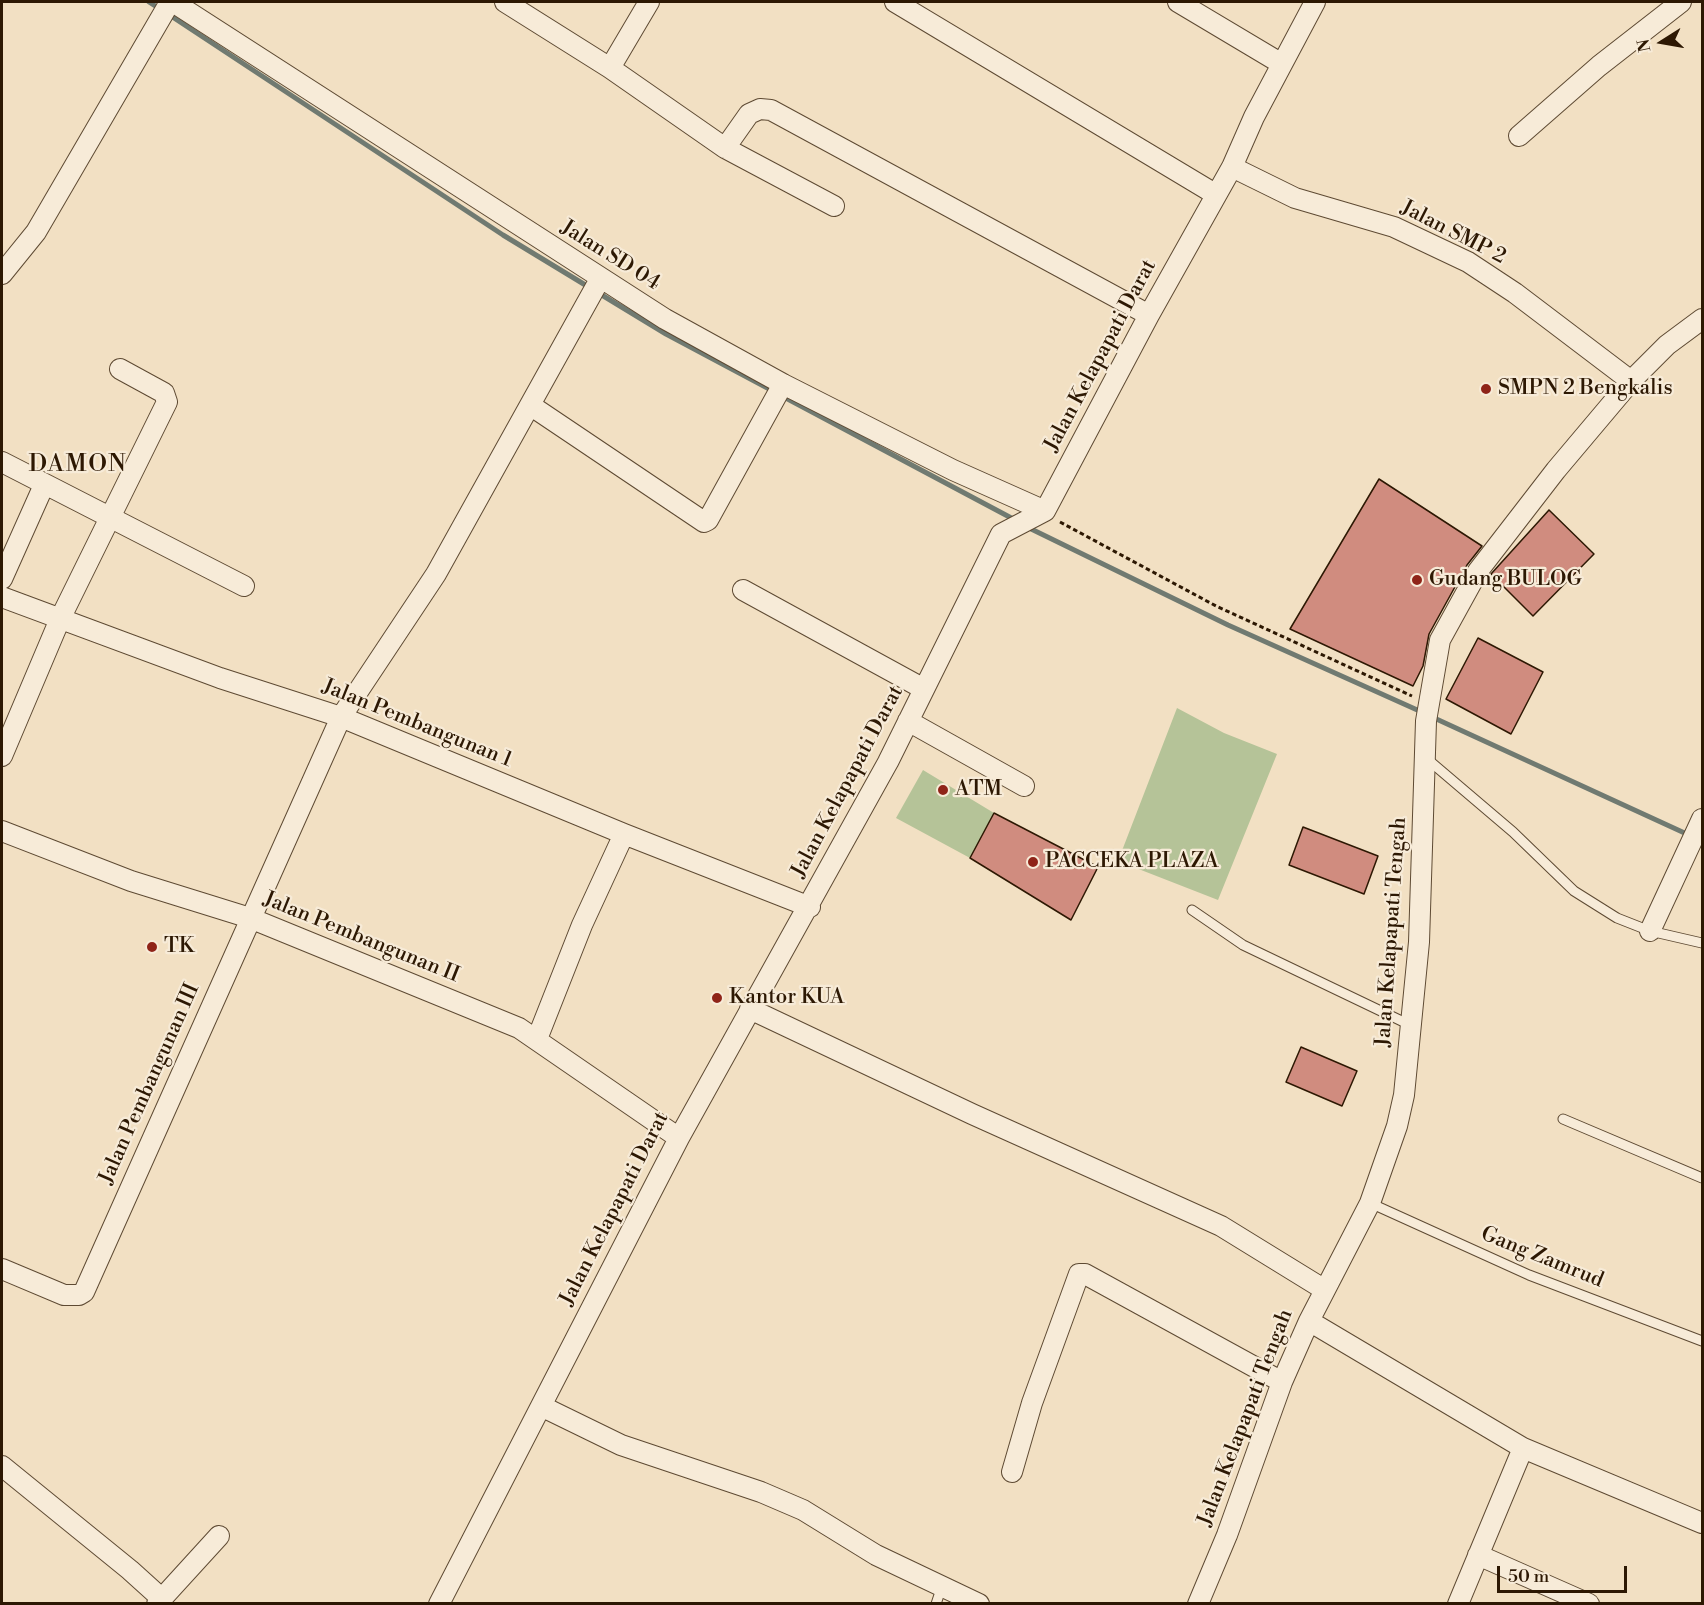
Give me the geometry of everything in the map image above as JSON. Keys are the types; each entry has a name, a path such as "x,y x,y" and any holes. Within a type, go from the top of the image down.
{"street":[{"path":"505,2 610,68 725,148 834,206"},
{"path":"610,68 649,2"},
{"path":"895,2 1215,194"},
{"path":"1178,2 1282,64"},
{"name":"Jalan Kelapapati Darat","path":"439,1604 679,1138 750,1009 810,907 908,722 1001,534 1044,512 1232,166 1315,2"},
{"path":"1519,136 1599,66 1681,2"},
{"path":"2,274 36,232 168,6"},
{"name":"Jalan SD 04","path":"168,6 596,288 665,319 779,390 1044,512"},
{"path":"725,148 749,114 759,109 771,111 1149,315"},
{"name":"Jalan SMP 2","path":"1232,166 1295,198 1394,227 1468,262 1515,293 1631,381"},
{"name":"Jalan Pembangunan III","path":"2,1269 64,1294 79,1295 84,1292 341,717 436,574 596,288"},
{"name":"Jalan Kelapapati Tengah","path":"1198,1604 1227,1535 1282,1382 1309,1321 1370,1203 1400,1116 1419,942 1428,712 1440,640 1478,571 1556,470 1631,381 1667,345 1702,319"},
{"path":"2,756 60,619 112,518 166,402 164,393 120,369"},
{"path":"530,405 704,522 708,520 779,390"},
{"path":"2,462 244,586"},
{"path":"2,579 44,485"},
{"path":"743,590 924,688"},
{"name":"Jalan Pembangunan 1","path":"2,597 220,678 341,717 624,834 810,907"},
{"path":"908,722 1024,786"},
{"path":"1650,931 1702,820"},
{"name":"Jalan Pembangunan II","path":"2,831 131,881 250,918 498,1019 537,1039 679,1138"},
{"path":"537,1039 582,925 624,834"},
{"path":"750,1009 972,1114 1221,1226 1325,1290"},
{"path":"1012,1472 1032,1403 1079,1274 1085,1274 1282,1382"},
{"path":"1309,1321 1523,1448 1702,1523"},
{"path":"541,1406 621,1444 761,1492 802,1510 939,1595 980,1604"},
{"path":"1458,1604 1523,1448"},
{"path":"2,1466 121,1562 159,1601 219,1536"},
{"path":"1478,1555 1589,1604"}],"lane":[{"path":"1426,758 1513,832 1574,891 1617,918 1650,931 1702,944"},
{"path":"1192,910 1243,945 1410,1025"},
{"path":"1563,1119 1702,1178"},
{"name":"Gang Zamrud","path":"1370,1203 1529,1275 1702,1341"}],"path":[{"path":"1044,512 1216,606 1428,712"}],"green space":[{"path":"1177,708 1224,733 1277,754 1218,900 1118,861"},
{"path":"923,770 994,813 970,858 896,818"}],"building":[{"name":"Gudang BULOG","path":"1379,479 1482,546 1467,565 1429,634 1423,666 1413,686 1290,629"},
{"path":"1549,510 1594,554 1533,616 1491,574"},
{"path":"1478,638 1543,672 1511,734 1446,699"},
{"name":"PACCEKA PLAZA","path":"994,813 1098,867 1071,920 970,858"},
{"path":"1303,827 1378,856 1364,894 1289,865"},
{"path":"1301,1047 1357,1071 1342,1106 1286,1082"}],"waterway":[{"path":"149,2 160,9"},
{"path":"168,14 503,235 666,334 773,391"},
{"path":"782,396 1017,521"},
{"path":"1025,526 1228,625 1424,713"},
{"path":"1432,717 1702,841"}],"place":[{"name":"SMPN 2 Bengkalis","path":"1486,389"},
{"name":"Gudang BULOG","path":"1417,580"},
{"name":"ATM","path":"943,790"},
{"name":"PACCEKA PLAZA","path":"1033,862"},
{"name":"TK","path":"152,947"},
{"name":"Kantor KUA","path":"717,998"}],"district":[{"name":"DAMON","path":"78,465"}]}
